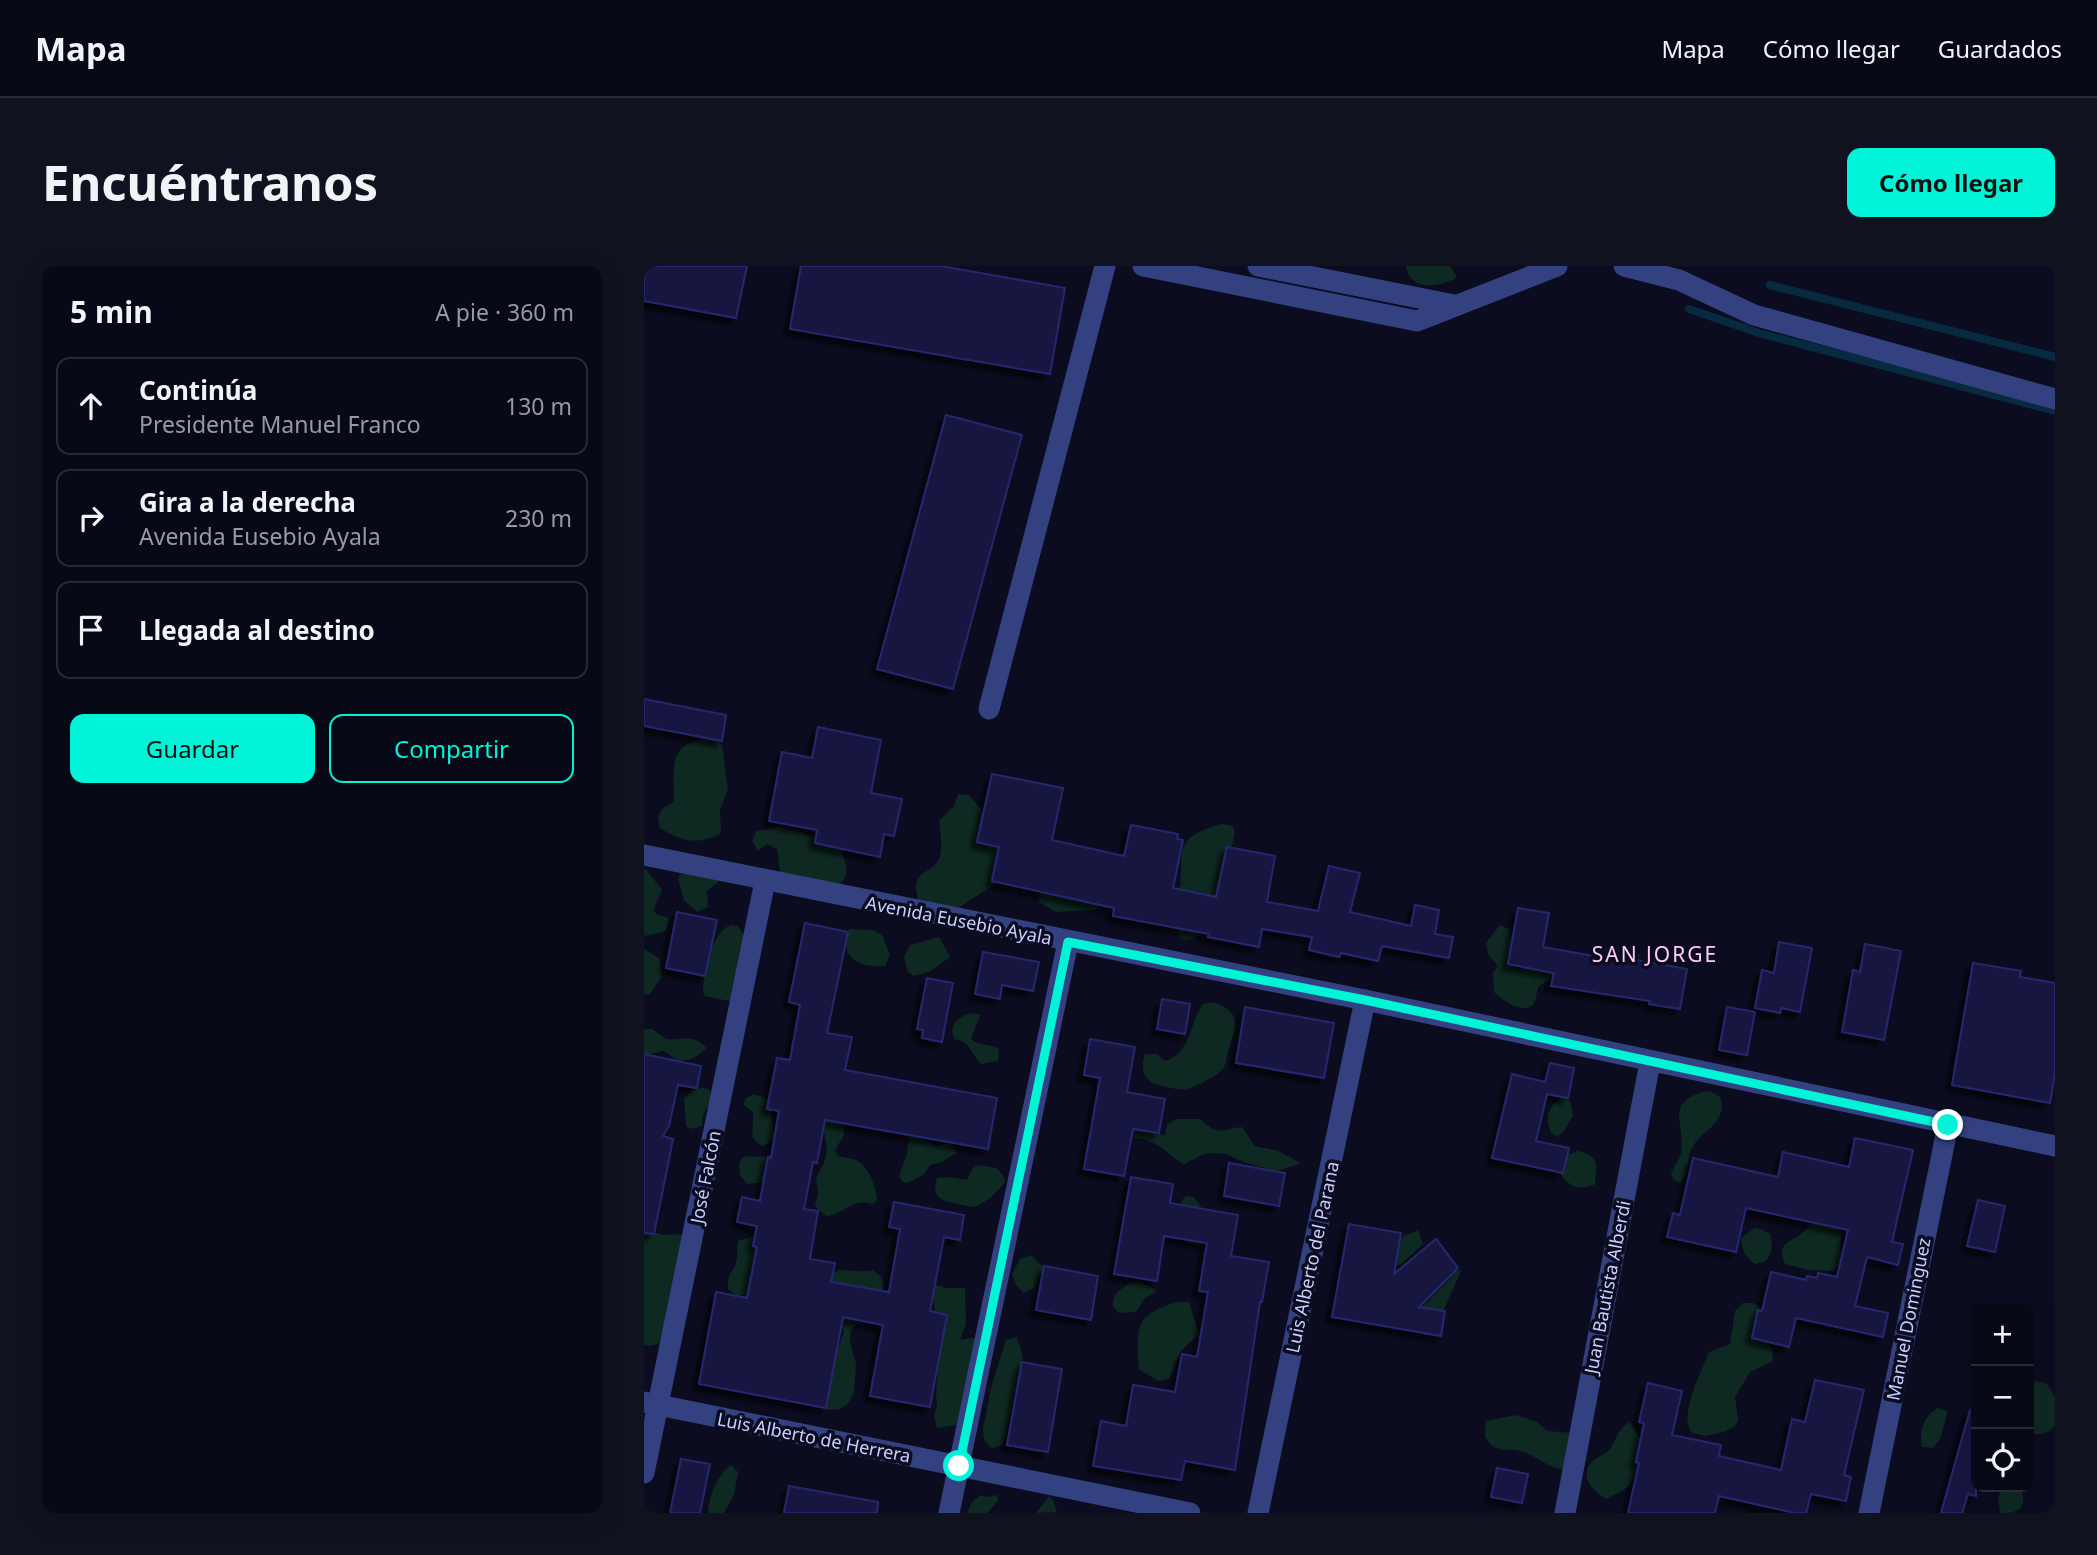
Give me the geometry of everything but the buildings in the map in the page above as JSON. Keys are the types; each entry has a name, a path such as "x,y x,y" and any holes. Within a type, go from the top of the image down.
{"street":[{"path":"989,709 1105,266"},
{"path":"1143,266 1417,321 1557,266"},
{"path":"1258,266 1454,305"},
{"path":"1624,266 1679,280 1755,315 2055,399"},
{"name":"Avenida Eusebio Ayala","path":"644,855 1365,1000 2055,1146"},
{"name":"José Falcón","path":"644,1473 651,1404 765,881"},
{"path":"949,1513 1068,942"},
{"name":"Luis Alberto del Parana","path":"1258,1513 1365,1000"},
{"name":"Juan Bautista Alberdi","path":"1565,1513 1650,1062"},
{"name":"Manuel Dominguez","path":"1869,1513 1948,1125"},
{"name":"Luis Alberto de Herrera","path":"651,1404 1190,1513"}],"green space":[{"path":"1406,266 1450,266 1457,277 1443,284 1420,284 1413,280"},
{"path":"712,738 722,745 728,789 720,810 721,833 705,840 682,839 660,828 658,816 664,807 674,802 674,767 680,751 697,740"},
{"path":"958,794 969,795 990,820 1001,820 1006,880 995,884 955,910 919,901 916,890 919,877 937,863 941,843 939,821 954,806"},
{"path":"1221,824 1233,826 1235,832 1219,887 1201,931 1193,939 1181,939 1175,923 1185,844 1197,833"},
{"path":"778,827 798,831 841,848 846,875 840,884 835,888 780,872 777,849 767,844 758,851 752,841 756,831"},
{"path":"646,869 662,890 653,911 669,918 667,929 663,932 644,936 644,870"},
{"path":"716,871 718,882 707,891 708,907 697,912 684,900 678,878 682,872"},
{"path":"1040,890 1106,899 1095,910 1056,912 1039,902"},
{"path":"1500,925 1510,930 1512,947 1507,956 1508,962 1517,970 1528,967 1555,971 1553,977 1539,986 1535,1001 1530,1007 1520,1008 1494,992 1493,973 1498,966 1488,954 1486,943"},
{"path":"738,926 748,941 734,1002 704,996 703,991 707,963 714,943 725,928"},
{"path":"849,929 872,930 882,935 890,955 885,966 867,965 853,959 846,947"},
{"path":"939,937 950,957 931,971 914,976 908,972 904,957 910,945"},
{"path":"644,949 659,958 662,976 650,994 644,995"},
{"path":"1214,1002 1230,1011 1235,1022 1226,1064 1221,1071 1187,1090 1161,1086 1148,1079 1143,1065 1145,1054 1156,1054 1165,1061 1174,1057 1185,1045 1203,1004"},
{"path":"974,1013 980,1015 971,1039 999,1049 998,1061 981,1064 968,1045 954,1037 952,1030 955,1022"},
{"path":"644,1029 652,1029 666,1039 692,1039 706,1048 698,1056 683,1061 663,1051 644,1056"},
{"path":"709,1089 712,1099 703,1115 702,1126 691,1129 686,1126 684,1099 691,1091"},
{"path":"1706,1091 1721,1098 1720,1115 1692,1148 1685,1175 1680,1183 1673,1179 1671,1173 1681,1153 1679,1115 1685,1101"},
{"path":"754,1094 770,1099 774,1140 763,1146 753,1136 753,1112 744,1105 745,1099"},
{"path":"1560,1098 1570,1101 1573,1116 1562,1134 1556,1136 1551,1133 1548,1118 1552,1106"},
{"path":"1177,1119 1200,1119 1216,1130 1242,1127 1255,1146 1278,1151 1301,1163 1278,1171 1215,1153 1204,1154 1184,1164 1161,1147 1144,1140 1102,1138 1131,1124 1154,1134 1165,1135 1167,1124"},
{"path":"828,1120 843,1124 844,1135 835,1150 837,1155 862,1164 871,1178 877,1200 873,1204 853,1204 827,1216 815,1205 818,1194 816,1178 827,1151 823,1123"},
{"path":"915,1136 936,1146 951,1143 957,1153 930,1165 923,1175 907,1183 899,1176 907,1154 909,1137"},
{"path":"1577,1151 1589,1155 1595,1162 1595,1184 1589,1187 1574,1186 1565,1180 1558,1170 1566,1156"},
{"path":"766,1157 770,1166 764,1182 747,1184 740,1175 739,1164 742,1158"},
{"path":"978,1165 997,1168 1004,1177 1005,1182 990,1198 973,1207 946,1201 938,1196 935,1186 937,1178 967,1180 973,1168"},
{"path":"1187,1196 1193,1197 1200,1205 1192,1223 1202,1241 1200,1246 1173,1236 1169,1226"},
{"path":"1813,1220 1834,1225 1842,1233 1840,1262 1834,1271 1808,1270 1785,1264 1783,1247 1804,1232"},
{"path":"644,1228 663,1235 686,1234 666,1337 651,1346 644,1345"},
{"path":"1755,1228 1770,1234 1772,1245 1766,1261 1755,1264 1745,1253 1741,1238"},
{"path":"1418,1230 1423,1244 1401,1264 1385,1270 1383,1246"},
{"path":"754,1236 759,1238 750,1294 737,1296 728,1289 728,1285 729,1276 736,1263 738,1241"},
{"path":"1031,1255 1045,1269 1034,1288 1024,1293 1016,1285 1012,1274 1020,1259"},
{"path":"840,1270 873,1270 881,1277 884,1287 851,1331 850,1342 856,1364 854,1392 849,1403 840,1409 828,1410 819,1404 844,1332 840,1321 830,1315 831,1274"},
{"path":"1455,1270 1461,1271 1442,1314 1416,1311 1429,1300 1441,1279"},
{"path":"1130,1283 1144,1284 1156,1292 1145,1298 1136,1312 1119,1313 1113,1306 1114,1298 1117,1292"},
{"path":"933,1284 946,1288 965,1288 966,1324 960,1340 979,1340 957,1425 937,1428 934,1416 939,1355 934,1304 933,1299 928,1296"},
{"path":"1177,1302 1189,1302 1199,1335 1180,1353 1169,1379 1158,1381 1139,1369 1139,1333 1145,1318 1152,1312"},
{"path":"1743,1303 1754,1303 1763,1310 1768,1342 1773,1351 1772,1362 1750,1372 1735,1397 1738,1420 1735,1426 1724,1432 1705,1436 1692,1433 1688,1416 1696,1382 1709,1352 1730,1344 1735,1311"},
{"path":"1017,1337 1023,1357 1006,1434 1002,1445 992,1448 984,1440 983,1428 992,1384 1006,1340"},
{"path":"2034,1382 2047,1384 2055,1397 2055,1426 2046,1433 2034,1433"},
{"path":"1937,1408 1948,1411 1940,1439 1933,1448 1922,1447 1923,1425"},
{"path":"1516,1415 1537,1422 1547,1431 1573,1433 1567,1470 1520,1451 1500,1449 1490,1444 1485,1437 1486,1421"},
{"path":"1630,1422 1641,1441 1634,1478 1627,1488 1606,1499 1587,1479 1588,1468 1610,1449 1620,1431"},
{"path":"731,1465 738,1472 734,1495 724,1513 708,1513 715,1486"},
{"path":"2000,1492 2022,1492 2023,1500 2017,1510 2000,1513 1998,1497"},
{"path":"981,1495 997,1495 998,1501 987,1513 967,1513 972,1502"},
{"path":"1049,1496 1057,1512 1036,1513"}],"waterway":[{"path":"1770,285 2055,357"},
{"path":"1689,309 1759,333 2055,411"}],"district":[{"name":"SAN JORGE","path":"1655,954"}],"route":[{"path":"959,1466 1068,942 1365,1000 1948,1125"}]}
